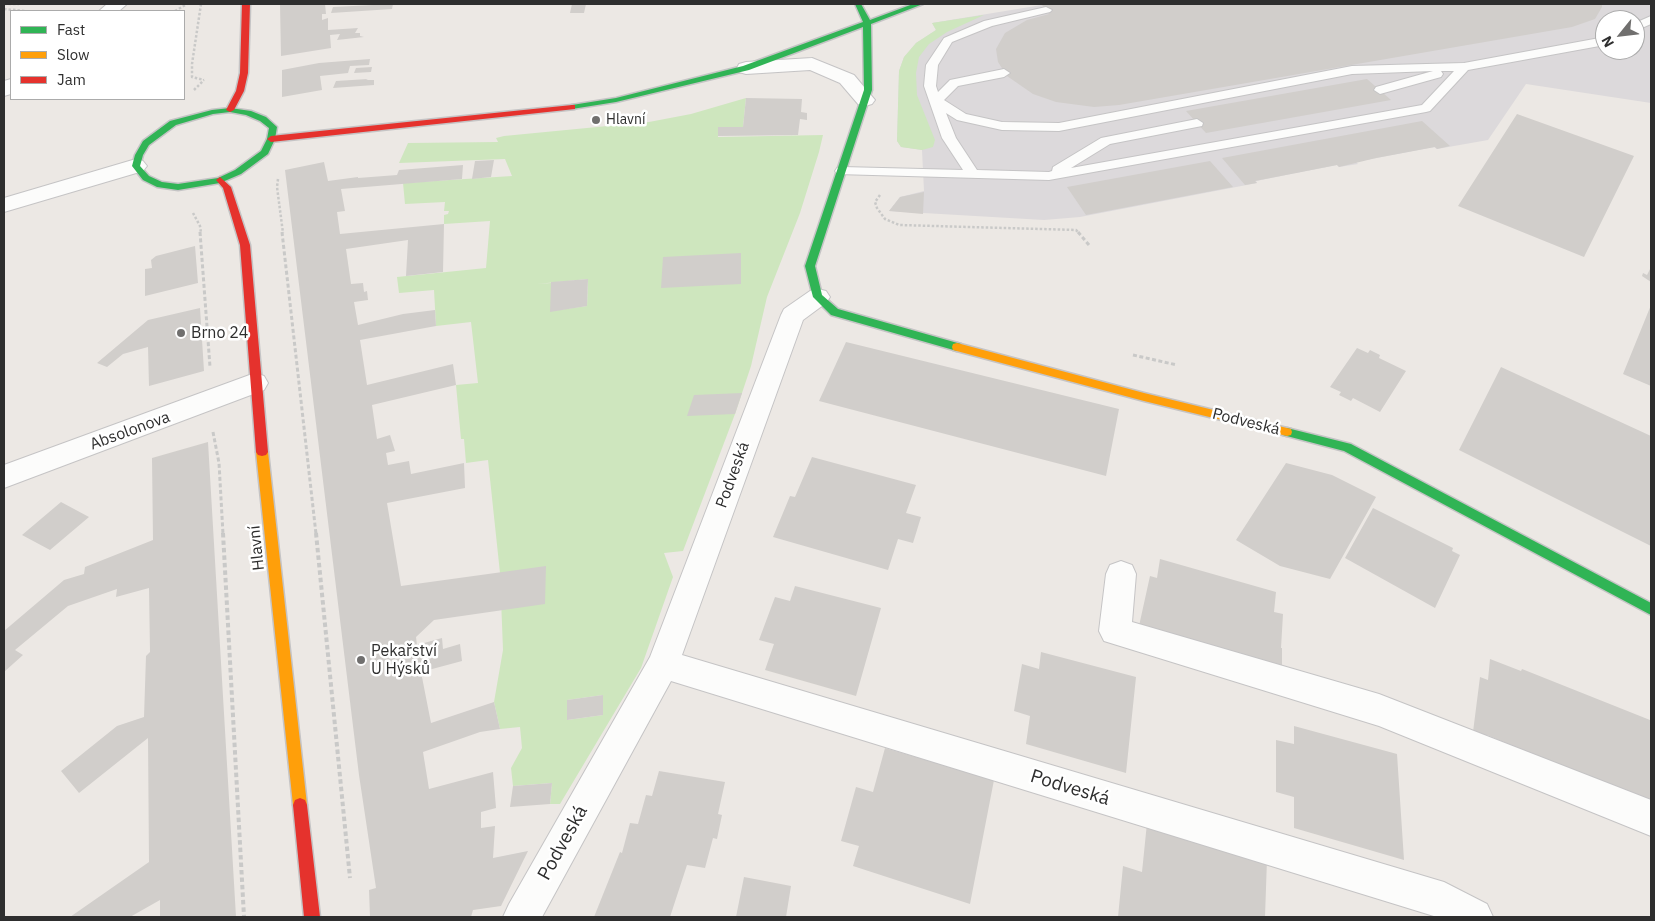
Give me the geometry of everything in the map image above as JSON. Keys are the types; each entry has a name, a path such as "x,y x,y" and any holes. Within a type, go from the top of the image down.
{"street":[{"path":"230,110 240,91 244,73 246,4"},
{"path":"818,297 810,266 868,90 867,21 858,4"},
{"path":"271,139 589,105 746,68 867,21 919,4"},
{"path":"746,68 812,64 847,79 864,100"},
{"path":"230,110 248,112 263,119 273,127 266,152 252,163 220,180 199,185 178,186 160,184 146,178 136,166 139,155 146,144 173,123 212,112 230,110"},
{"path":"4,205 136,166"},
{"name":"Hlavní","path":"220,180 228,187 245,245 255,383 312,917"},
{"name":"Podveská","path":"522,917 663,664 793,315 818,297 835,312 863,321 1154,399 1348,447 1651,609"},
{"name":"Absolonova","path":"4,477 255,383"},
{"path":"1121,574 1115,631 1379,710 1651,818"},
{"name":"Podveská","path":"663,664 1444,901 1474,917"}],"lane":[{"path":"973,174 949,138 930,86 932,65 948,40 988,23 1046,10"},
{"path":"1380,90 1464,67 1595,43"},
{"path":"936,101 962,117 1002,126 1059,126 1352,70 1464,67"},
{"path":"842,171 1049,176 1426,108 1464,67"},
{"path":"936,101 954,83 1004,73"},
{"path":"1049,176 1155,109"},
{"path":"1106,141 1197,123"}],"path":[{"path":"4,4 19,4"},
{"path":"201,4 192,64 192,77 204,80"},
{"path":"278,175 276,187 307,437 351,888"},
{"path":"882,192 876,202 877,208 886,219 899,225 1076,230 1089,245"},
{"path":"195,215 200,226 211,365"},
{"path":"1133,355 1177,365"},
{"path":"212,428 219,463 244,917"}],"shaded area":[{"path":"1048,4 1651,4 1651,103 1526,84 1488,140 1437,149 1434,147 1356,162 1358,164 1339,167 1337,165 1256,181 1257,183 1080,217 1044,220 889,211 900,197 924,191 922,150 901,147 897,141 899,71 904,57 916,43 936,30 932,23"}],"green space":[{"path":"984,15 947,32 929,44 919,57 916,73 917,95 935,140 933,147 922,150 901,147 897,141 899,71 904,57 916,43 936,30 932,23"},
{"path":"746,98 743,127 718,127 718,137 823,135 800,213 767,297 751,366 735,414 683,551 664,553 673,577 641,668 560,804 550,804 552,783 513,786 511,768 522,748 520,727 500,729 494,702 503,650 500,573 488,460 466,463 464,439 461,439 456,385 478,383 471,322 436,326 434,290 399,293 397,277 486,268 490,221 444,224 444,215 448,214 449,211 444,211 445,202 405,204 403,183 512,176 505,159 399,163 408,143 498,142 496,138 504,136 649,122 691,114","holes":["588,279 587,306 551,311 551,283 537,284","603,695 603,715 567,720 567,700"]}],"building":[{"path":"280,4 325,4 326,14 322,14 322,20 328,18 328,30 358,28 355,33 360,33 360,36 364,37 337,40 340,34 330,35 331,48 281,56"},
{"path":"393,4 392,9 331,13 333,7"},
{"path":"572,4 586,4 584,13 570,13"},
{"path":"1602,4 1602,7 1600,10 1595,10 1595,19 1572,27 1119,105 1094,107 1056,102 1033,94 1007,76 998,62 996,49 1005,33 1027,20 1049,14 1042,5"},
{"path":"370,59 369,65 350,66 348,73 320,76 322,90 282,97 282,70 319,63"},
{"path":"372,67 371,72 354,73 356,68"},
{"path":"368,79 366,80 374,80 374,85 333,88 336,81"},
{"path":"1367,79 1391,100 1206,133 1186,111"},
{"path":"746,98 802,99 801,112 807,113 807,120 800,119 798,135 718,136 718,127 743,127"},
{"path":"1517,114 1634,156 1584,257 1458,206"},
{"path":"1422,121 1450,146 1376,158 1339,167 1337,165 1255,181 1257,183 1245,185 1222,158"},
{"path":"494,160 491,177 472,179 475,161"},
{"path":"1210,161 1233,187 1086,215 1067,187"},
{"path":"324,162 328,181 397,175 399,170 463,165 462,179 341,189 345,211 337,212 340,234 444,224 443,272 406,276 408,240 346,249 351,284 363,283 364,292 367,291 368,300 354,302 358,325 403,314 435,310 436,326 360,340 367,385 453,364 456,385 372,405 377,439 390,435 395,451 386,453 388,465 409,461 411,474 464,463 465,488 387,503 401,586 546,566 545,604 434,620 416,637 417,645 442,638 443,649 460,644 462,661 421,672 431,723 494,702 500,729 480,732 423,752 429,789 493,772 496,808 481,812 481,828 495,826 493,858 528,851 501,906 473,910 471,917 370,917 369,890 376,888 359,775 285,170"},
{"path":"924,192 923,214 889,211 900,197"},
{"path":"195,246 198,283 145,296 145,269 152,268 151,260 156,256"},
{"path":"741,253 741,284 661,288 663,257"},
{"path":"1651,267 1651,282 1642,276 1643,273 1647,275"},
{"path":"588,279 587,306 550,312 551,282"},
{"path":"1651,305 1651,386 1623,374"},
{"path":"200,308 204,371 149,386 148,347 123,354 107,367 97,363 148,320"},
{"path":"846,342 1119,409 1106,476 819,401"},
{"path":"1357,348 1368,353 1370,350 1380,355 1379,358 1406,371 1380,412 1353,398 1351,401 1339,395 1341,392 1330,387"},
{"path":"1501,367 1651,436 1651,546 1459,450"},
{"path":"742,393 735,414 687,416 694,395"},
{"path":"208,442 236,917 160,917 160,900 130,917 70,917 149,862 148,738 79,793 61,771 117,726 144,717 146,656 150,652 149,588 116,597 117,589 68,606 15,650 23,655 4,672 4,631 64,580 84,574 85,567 153,540 152,458"},
{"path":"812,457 916,485 906,513 921,517 913,543 898,539 888,570 773,537 790,496 795,497"},
{"path":"1286,463 1332,475 1376,497 1330,579 1280,566 1236,540"},
{"path":"61,502 89,517 50,550 22,535"},
{"path":"1373,508 1453,548 1452,551 1460,555 1435,608 1345,558"},
{"path":"1160,559 1276,592 1274,612 1283,614 1282,670 1139,626 1150,576 1157,578"},
{"path":"795,586 881,608 856,696 765,670 774,644 759,640 775,597 790,601"},
{"path":"1041,652 1136,677 1126,773 1026,744 1030,716 1014,711 1022,664 1039,669"},
{"path":"1490,659 1521,671 1522,669 1650,720 1651,801 1487,735 1487,737 1473,732 1480,677 1488,680"},
{"path":"603,695 603,715 567,720 567,700"},
{"path":"1294,726 1397,754 1404,860 1294,828 1294,797 1276,792 1276,740 1294,744"},
{"path":"885,748 994,780 970,904 853,866 859,846 841,841 856,787 873,792"},
{"path":"659,771 725,782 718,814 722,815 717,839 713,838 705,868 687,865 670,917 594,917 620,852 622,853 630,823 638,824 646,795 652,796"},
{"path":"552,783 550,804 510,807 513,786"},
{"path":"1147,823 1267,859 1265,917 1118,917 1123,866 1142,872"},
{"path":"744,877 791,886 786,917 736,917"}],"traffic: fast":[{"path":"858,4 867,21 868,90 810,266 818,297 835,312 957,347"},
{"path":"572,107 616,100 746,68 919,4"},
{"path":"230,110 248,113 263,119 273,127 271,139 265,152 238,172 220,180 178,187 160,185 146,178 136,166 139,155 146,143 173,123 212,112 230,110"},
{"path":"1287,432 1347,447 1651,609"}],"traffic: slow":[{"path":"957,347 1144,397 1287,432"},
{"path":"262,452 300,805"}],"traffic: jam":[{"path":"230,110 240,91 244,73 246,4"},
{"path":"271,139 572,107"},
{"path":"220,180 227,187 245,245 262,452"},
{"path":"300,805 312,917"}],"place":[{"name":"Hlavní","path":"596,120"},
{"name":"Brno 24","path":"181,333"},
{"name":"Pekařství U Hýsků","path":"361,660"}]}
